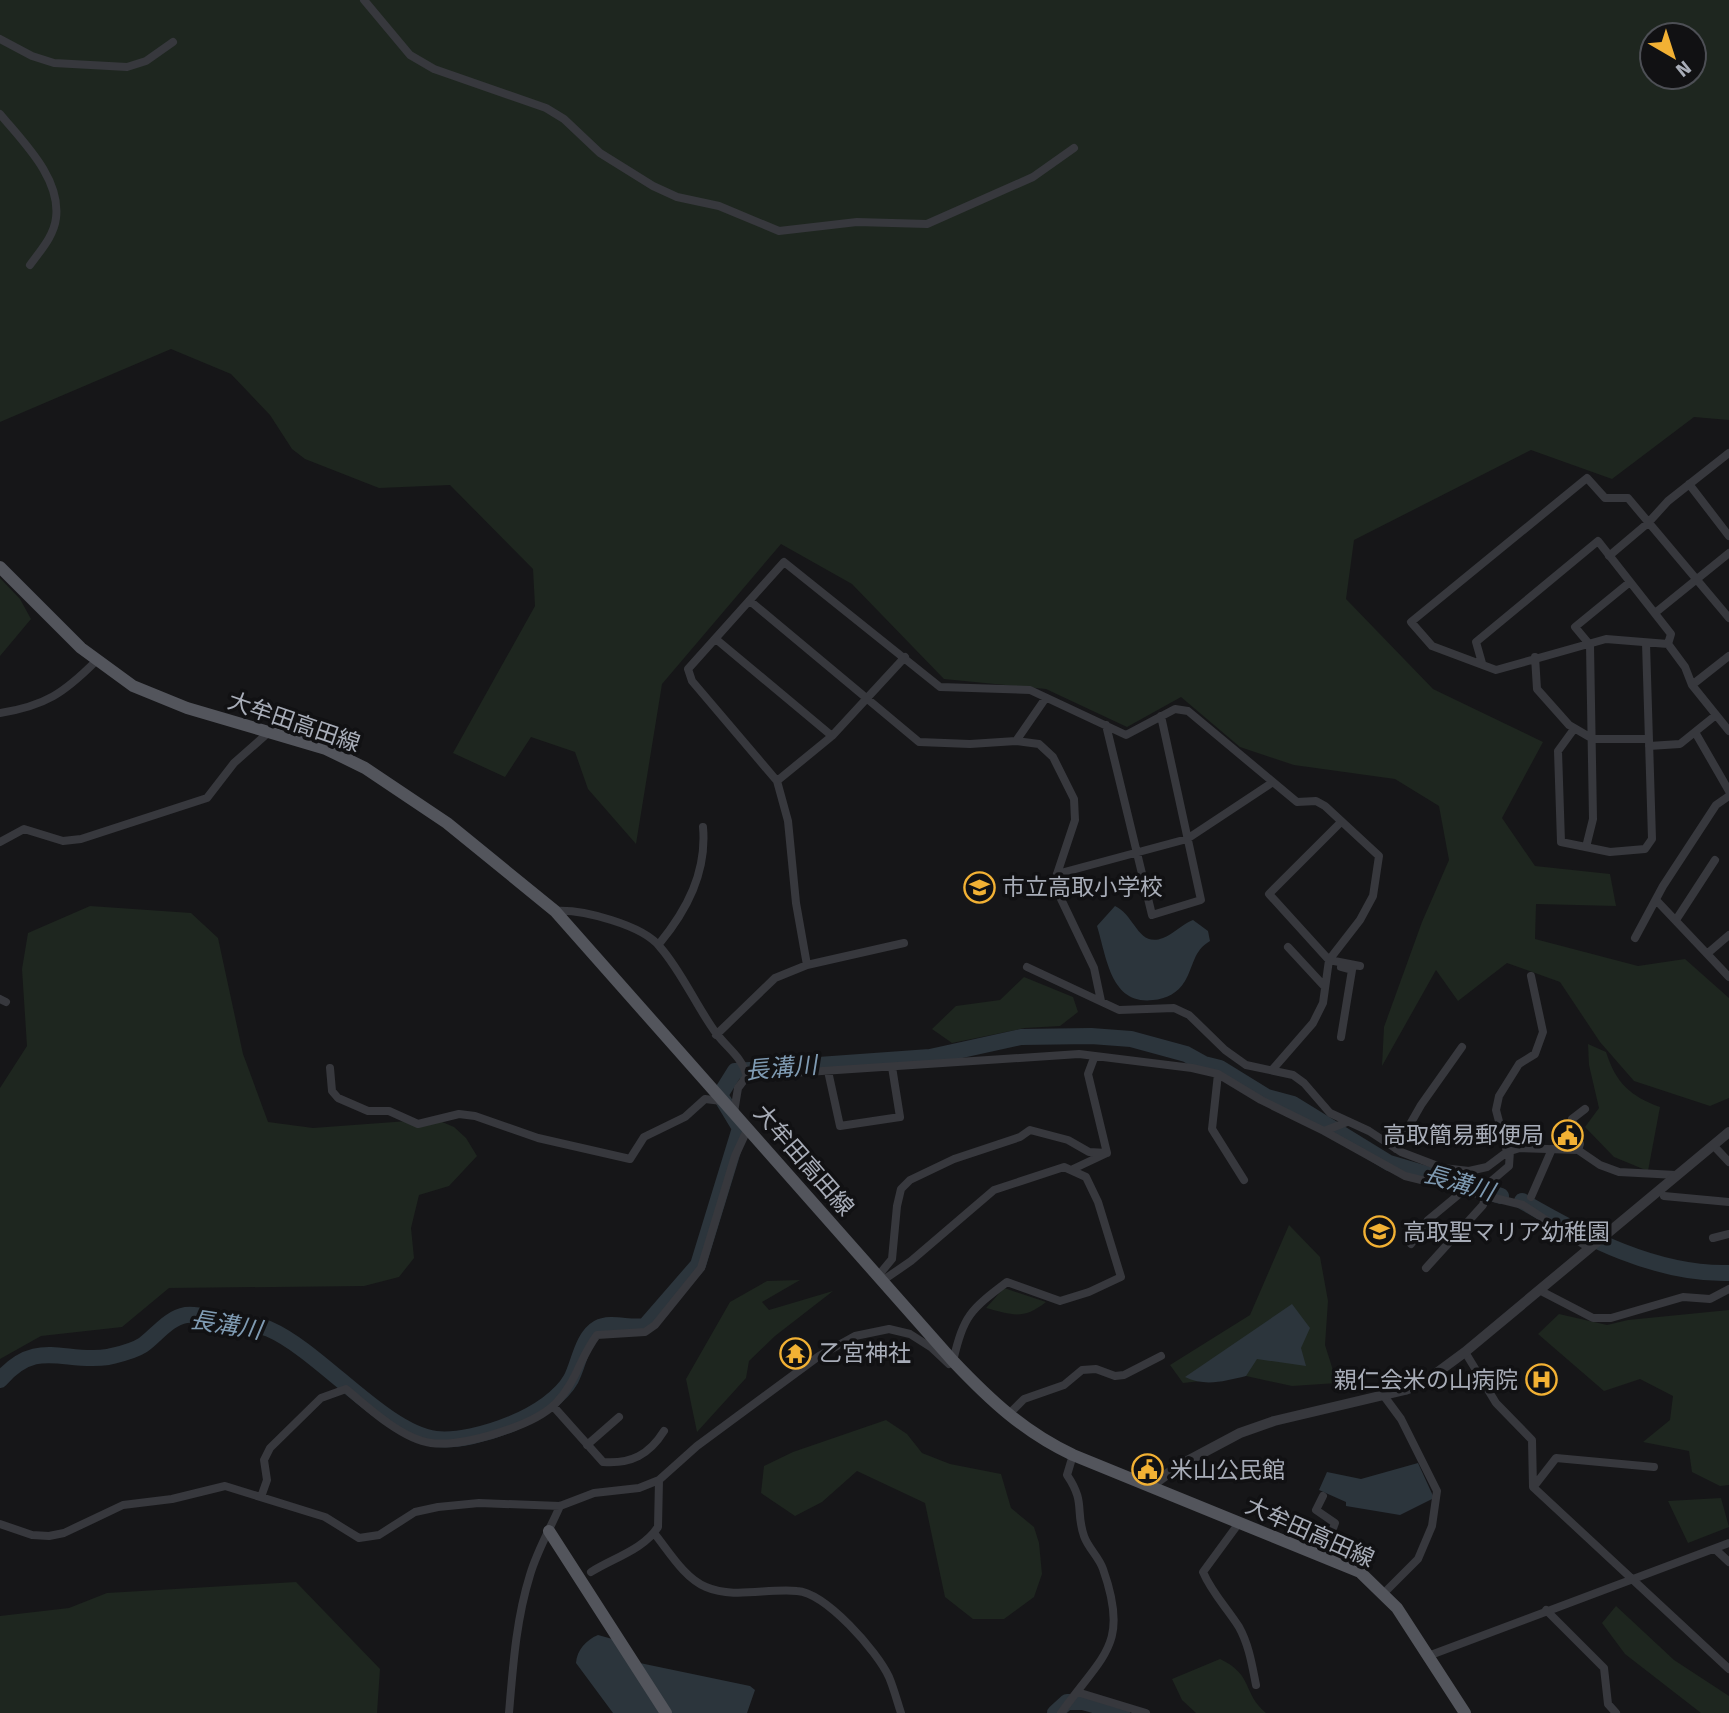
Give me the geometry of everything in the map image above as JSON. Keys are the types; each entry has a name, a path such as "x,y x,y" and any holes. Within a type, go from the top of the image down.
{"main road":[{"name":"大牟田高田線","path":"0,567 96,661 133,687 161,699 326,749 382,777 447,822 555,911 953,1361 1008,1415 1048,1443 1073,1455 1360,1572 1384,1592 1465,1713"},
{"path":"550,1531 666,1713"}],"street":[{"path":"364,0 410,55 434,69 546,108 564,119 600,153 653,186 677,197 719,206 779,231 857,222 927,224 1033,177 1074,148"},
{"path":"0,39 32,56 54,63 127,67 146,61 173,42"},
{"path":"0,114 37,159 51,186 56,205 56,219 48,239 30,265"},
{"path":"1609,556 1648,523 1668,501 1729,453"},
{"path":"1668,644 1606,639 1496,670 1432,646 1411,622 1587,478 1605,498 1628,498 1729,618"},
{"path":"1689,484 1729,536"},
{"path":"1482,663 1476,642 1598,541 1671,634 1668,644"},
{"path":"1655,613 1729,553"},
{"path":"807,965 796,903 788,821 777,780 692,681 688,669 717,640 784,562 940,687 1030,690 1126,735 1175,709 1188,711 1297,802 1316,802 1325,806 1340,823 1379,856 1373,896 1360,920 1329,961 1323,1003 1313,1023 1272,1070"},
{"path":"1586,847 1593,819 1590,645 1575,627 1630,582"},
{"path":"750,601 919,742 970,744 1016,741 1039,744 1053,757 1073,799 1075,820 1057,874 1060,900 1094,968 1101,1001"},
{"path":"717,640 832,736"},
{"path":"1574,729 1558,751 1561,842 1610,852 1645,849 1652,839 1646,643"},
{"path":"1668,644 1685,667 1692,685 1729,731"},
{"path":"1692,685 1729,656"},
{"path":"777,780 832,736 905,657"},
{"path":"1535,657 1536,689 1574,729 1592,739 1680,744 1716,715"},
{"path":"0,713 48,702 96,661"},
{"path":"1016,741 1045,699"},
{"path":"1106,725 1152,915 1201,900 1161,716"},
{"path":"0,842 24,829 63,841 81,839 207,799 233,763 269,732"},
{"path":"1635,938 1663,886 1716,804 1729,794 1695,732"},
{"path":"1057,874 1187,839 1273,782"},
{"path":"1340,823 1269,894 1329,961 1353,970 1341,1037"},
{"path":"659,944 678,922 702,868 703,827"},
{"path":"1676,920 1715,860"},
{"path":"1657,901 1729,977"},
{"path":"555,911 571,910 622,924 659,944 716,1035 743,1063 747,1076"},
{"path":"1707,953 1729,934"},
{"path":"716,1035 775,978 807,965 904,943"},
{"path":"1288,947 1325,987"},
{"path":"1329,961 1360,965"},
{"path":"1027,967 1128,1012 1174,1008 1189,1015 1225,1050 1246,1065 1293,1075 1304,1083 1330,1113 1368,1131 1396,1149 1443,1168 1462,1171 1487,1167 1508,1152 1552,1149 1578,1150 1600,1165 1619,1172 1676,1175"},
{"path":"1426,1268 1483,1205 1489,1183 1509,1166 1508,1152 1496,1110 1499,1096 1519,1064 1535,1054 1543,1032 1531,976"},
{"path":"1396,1149 1421,1105 1462,1047"},
{"path":"330,1069 332,1091 338,1098 368,1111 389,1111 418,1124 459,1114 475,1116 538,1138 630,1159 645,1137 685,1116 705,1099 729,1107 747,1076 1079,1054 1094,1058 1192,1068 1218,1074 1261,1100 1405,1176 1523,1205 1589,1248"},
{"path":"1094,1058 1088,1074 1107,1153"},
{"path":"828,1071 840,1126 900,1117 892,1067"},
{"path":"1218,1074 1212,1129 1244,1180"},
{"path":"1578,1150 1580,1144 1572,1119 1585,1109"},
{"path":"1324,1131 1347,1122"},
{"path":"261,1497 267,1480 264,1460 270,1448 321,1398 346,1389 379,1417 430,1443 487,1436 540,1416 573,1384 587,1348 597,1335 645,1332 655,1325 701,1268 735,1156 748,1128"},
{"path":"880,1278 892,1259 901,1189 910,1180 954,1159 1010,1141 1030,1130 1068,1140 1089,1152 1107,1153"},
{"path":"1150,1487 1189,1459 1240,1433 1274,1421 1384,1396 1423,1383 1465,1352 1729,1132"},
{"path":"1713,1145 1729,1162"},
{"path":"1531,1197 1552,1149"},
{"path":"1073,1169 1107,1153"},
{"path":"0,1524 32,1535 49,1536 64,1533 123,1505 172,1499 225,1486 325,1517 359,1538 379,1535 415,1512 438,1507 479,1503 560,1506 594,1493 639,1488 659,1480 697,1446 819,1356 855,1336 889,1329 910,1334 932,1348 949,1364 953,1361 961,1330 971,1310 1007,1282 1060,1301 1089,1292 1121,1277 1098,1202 1086,1177 1064,1167 993,1190 911,1261 880,1278"},
{"path":"1411,1244 1428,1220 1463,1191"},
{"path":"1664,1196 1729,1202"},
{"path":"1713,1238 1729,1234"},
{"path":"1539,1290 1593,1318 1611,1318 1683,1297 1710,1299 1729,1289"},
{"path":"1465,1352 1496,1403 1532,1440 1533,1488 1729,1670"},
{"path":"1008,1415 1024,1399 1064,1384 1082,1370 1096,1369 1115,1376 1124,1375 1161,1356"},
{"path":"1384,1396 1401,1419 1437,1491 1432,1526 1418,1559 1384,1592"},
{"path":"553,1406 603,1462 628,1461 646,1454 664,1432"},
{"path":"587,1445 619,1417"},
{"path":"1062,1713 1104,1657 1115,1629 1104,1573 1099,1557 1084,1538 1079,1493 1067,1475 1073,1455"},
{"path":"1533,1488 1556,1458 1654,1467"},
{"path":"591,1572 626,1555 654,1533 657,1527 659,1480"},
{"path":"1323,1556 1335,1523 1315,1510 1324,1496"},
{"path":"509,1713 519,1616 530,1573 560,1506"},
{"path":"1239,1523 1203,1572 1209,1587 1238,1627 1248,1648 1256,1685"},
{"path":"654,1533 695,1581 706,1587 726,1592 798,1591 810,1594 835,1612 888,1675 901,1713"},
{"path":"1429,1656 1729,1543"},
{"path":"1714,1549 1729,1562"},
{"path":"1546,1610 1604,1668 1608,1704 1616,1713"},
{"path":"1077,1692 1146,1713"}],"shaded area":[{"path":"0,0 1729,0 1729,420 1694,417 1612,479 1531,450 1354,540 1346,599 1433,689 1543,742 1502,818 1535,866 1610,874 1616,906 1536,904 1535,939 1638,966 1685,959 1729,998 1729,1098 1710,1106 1634,1081 1600,1042 1560,982 1507,963 1458,1001 1436,970 1382,1066 1384,1027 1422,922 1449,860 1439,806 1395,779 1294,765 1240,747 1181,697 1127,727 1046,689 944,679 852,584 781,544 662,684 636,844 588,789 575,752 531,737 505,777 453,753 535,606 533,569 450,485 379,488 305,459 292,449 270,415 231,374 171,349 0,422"},
{"path":"0,578 20,599 31,619 0,656"},
{"path":"90,906 191,913 218,938 243,1054 268,1122 313,1128 435,1119 454,1127 466,1138 477,1156 449,1186 419,1195 411,1228 414,1258 399,1277 364,1286 169,1288 122,1327 41,1336 0,1359 0,1088 27,1046 22,969 28,933"},
{"path":"1115,906 1122,910 1142,935 1155,940 1171,934 1193,920 1208,931 1210,941 1200,949 1185,981 1175,992 1158,999 1139,1000 1119,987 1108,965 1097,926"},
{"path":"1024,977 1073,997 1078,1012 1060,1026 1025,1028 952,1043 932,1029 956,1006 1000,1000"},
{"path":"1588,1044 1606,1052 1614,1072 1625,1087 1640,1098 1660,1107 1648,1171 1614,1157 1585,1127 1599,1108 1589,1065"},
{"path":"1289,1225 1320,1257 1328,1301 1325,1345 1337,1383 1292,1386 1246,1376 1183,1383 1170,1365 1250,1315"},
{"path":"800,1280 762,1302 769,1310 833,1291 775,1336 749,1361 746,1378 697,1432 686,1379 730,1302 767,1281"},
{"path":"1004,1288 1046,1302 1024,1314 1004,1313 986,1308"},
{"path":"1292,1304 1310,1328 1301,1348 1306,1366 1257,1359 1246,1376 1208,1382 1185,1377"},
{"path":"1729,1310 1729,1485 1720,1486 1692,1472 1689,1451 1643,1442 1670,1420 1673,1396 1640,1379 1604,1391 1538,1334 1559,1314 1607,1325 1628,1320"},
{"path":"886,1420 907,1434 922,1453 950,1464 1001,1474 1011,1508 1034,1527 1039,1543 1042,1574 1034,1597 1004,1619 973,1619 945,1597 925,1503 857,1471 822,1502 795,1516 761,1493 764,1466 793,1452"},
{"path":"1418,1463 1434,1498 1400,1515 1346,1506 1346,1502 1319,1490 1327,1472 1361,1479"},
{"path":"1721,1498 1729,1527 1688,1543 1668,1501"},
{"path":"296,1582 380,1669 377,1713 0,1713 0,1616 69,1608 107,1593"},
{"path":"1616,1606 1674,1660 1729,1696 1729,1713 1701,1713 1625,1654 1602,1623"},
{"path":"598,1635 616,1640 635,1662 750,1686 755,1690 747,1713 613,1713 576,1663 583,1646"},
{"path":"1220,1659 1238,1671 1253,1698 1266,1713 1196,1713 1182,1700 1172,1679"}],"waterway":[{"name":"長溝川","path":"0,1380 13,1367 26,1359 39,1356 92,1358 130,1351 143,1345 174,1320 195,1315 269,1329 289,1340 374,1407 416,1433 436,1439 452,1439 511,1424 530,1415 561,1392 571,1379 585,1344 593,1332 609,1325 645,1326 698,1265 740,1128 720,1095 735,1071 930,1057 1021,1037 1091,1036 1131,1039 1186,1054 1204,1064 1220,1068 1267,1097 1293,1104 1389,1163 1501,1196"},
{"name":"長溝川","path":"1522,1201 1595,1240 1648,1261 1675,1268 1729,1273"},
{"path":"1055,1713 1067,1702 1083,1702 1122,1713"}],"place":[{"name":"市立高取小学校","path":"979,887"},
{"name":"高取簡易郵便局","path":"1567,1135"},
{"name":"高取聖マリア幼稚園","path":"1380,1232"},
{"name":"乙宮神社","path":"796,1353"},
{"name":"親仁会米の山病院","path":"1541,1380"},
{"name":"米山公民館","path":"1147,1470"}]}
